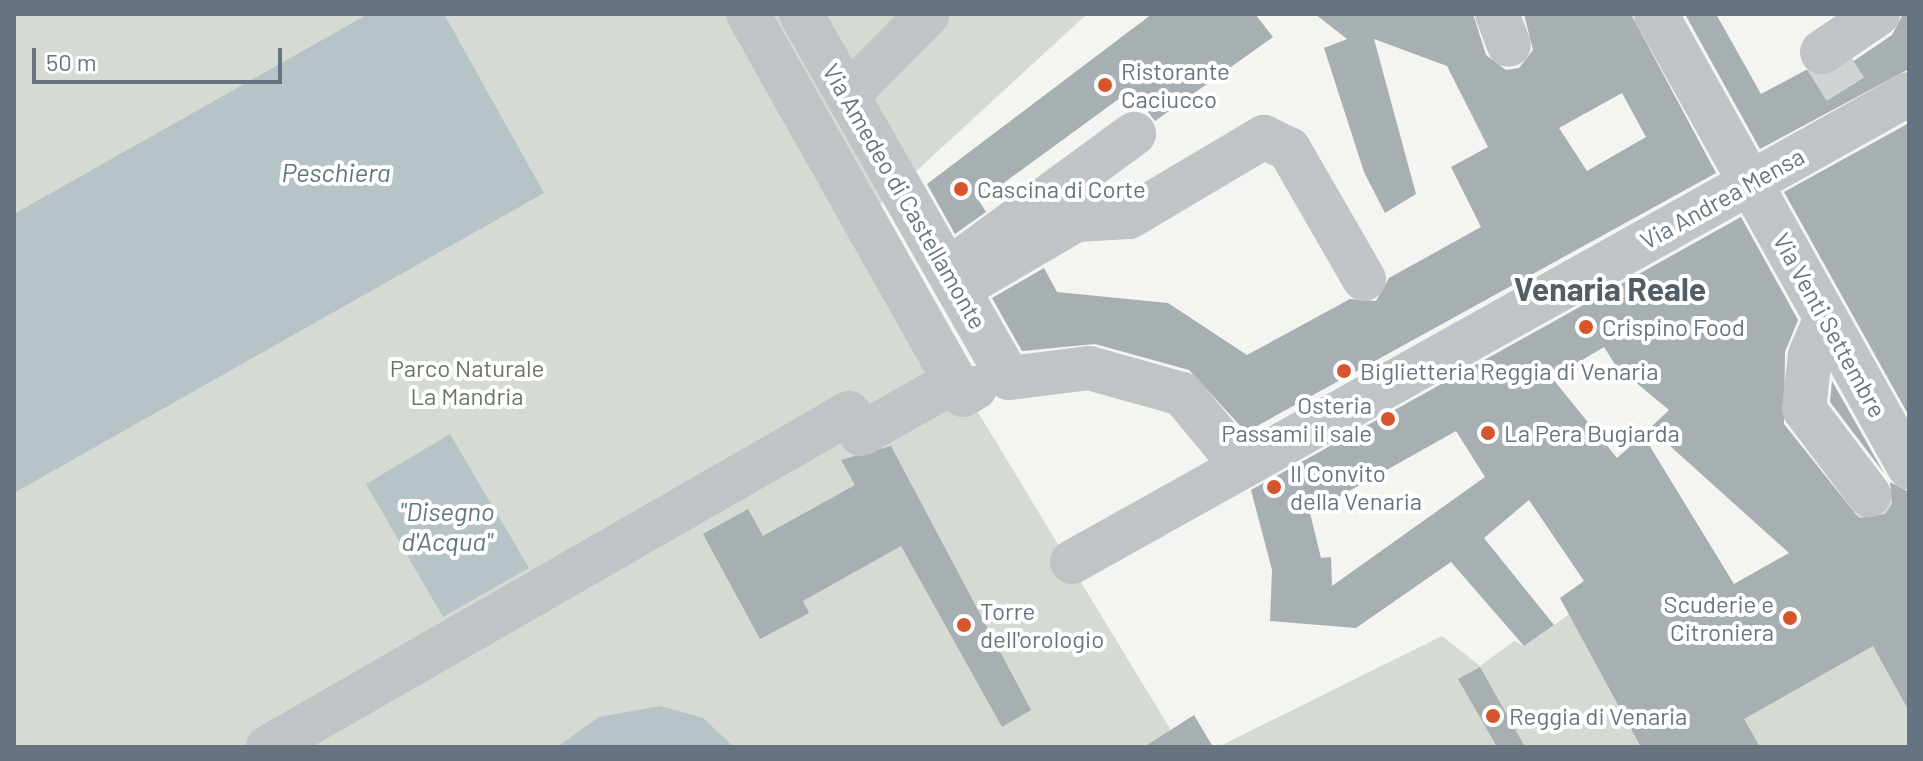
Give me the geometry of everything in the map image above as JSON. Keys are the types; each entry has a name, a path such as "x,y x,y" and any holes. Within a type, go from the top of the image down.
{"street":[{"path":"748,14 963,395 1007,375 1089,368 1182,394 1241,465"},
{"name":"Via Amedeo di Castellamonte","path":"801,14 1007,375"},
{"path":"847,96 928,14"},
{"name":"Via Venti Settembre","path":"1656,14 1909,467"},
{"path":"1822,52 1878,14"},
{"name":"Via Andrea Mensa","path":"1072,562 1909,94"},
{"path":"952,279 996,240 1011,217 1134,134"},
{"path":"952,279 1076,220 1129,217 1264,137 1289,149 1364,279"},
{"path":"1826,318 1810,355 1804,409 1869,495"},
{"path":"268,747 849,413 861,434 955,381"}],"green space":[{"name":"Parco Naturale La Mandria","path":"14,14 1087,14 862,221 1181,747 14,747"},
{"path":"1906,486 1909,747 1218,747 1442,636 1480,666 1514,641 1524,646 1597,595 1684,613"}],"water":[{"name":"Peschiera","path":"368,14 444,14 544,193 14,493 14,214"},
{"name":"\"Disegno d'Acqua\"","path":"450,434 529,568 443,617 366,484"},
{"path":"660,706 703,718 734,747 557,747 599,717"}],"building":[{"path":"1152,14 1255,14 1273,37 1155,121 1131,90 979,201 986,212 955,234 927,184"},
{"path":"1315,14 1473,14 1486,55 1506,70 1519,68 1533,50 1524,14 1631,14 1716,173 1246,432 1189,370 1095,344 1022,351 992,298 1044,268 1057,292 1168,303 1247,355 1350,299 1376,301 1389,278 1481,227 1451,167 1488,147 1447,66 1374,39 1416,194 1385,213 1364,172 1324,48 1347,39","holes":["1622,93 1646,137 1587,171 1559,128"]},
{"path":"1685,14 1716,14 1761,94 1806,70 1836,73 1892,35 1903,14 1909,14 1909,69 1760,149"},
{"path":"1909,123 1909,416 1784,192"},
{"path":"1741,217 1798,320 1785,352 1784,424 1859,518 1885,514 1892,504 1890,482 1909,492 1909,711 1873,646 1744,719 1760,747 1641,747 1560,598 1584,581 1529,500 1484,538 1554,625 1524,646 1451,562 1356,628 1270,621 1272,570 1251,490","holes":["1604,347 1616,366 1669,410 1650,428 1789,553 1734,584 1643,435 1617,458 1552,378","1456,431 1485,477 1332,586 1331,557 1321,558 1310,513"]},
{"path":"1832,381 1884,473 1830,402"},
{"path":"891,446 1031,710 1002,727 901,546 803,601 809,613 760,639 703,534 748,509 763,536 855,485 841,460"},
{"name":"Reggia di Venaria","path":"1480,667 1525,747 1497,747 1458,679"},
{"path":"1194,715 1213,747 1144,747"}],"tunnel":[{"path":"1822,52 1864,119"}],"place":[{"name":"Ristorante Caciucco","path":"1105,85"},
{"name":"Cascina di Corte","path":"961,189"},
{"name":"Crispino Food","path":"1586,327"},
{"name":"Biglietteria Reggia di Venaria","path":"1344,371"},
{"name":"Osteria Passami il sale","path":"1388,419"},
{"name":"La Pera Bugiarda","path":"1488,433"},
{"name":"Il Convito della Venaria","path":"1274,487"},
{"name":"Scuderie e Citroniera","path":"1790,618"},
{"name":"Torre dell'orologio","path":"964,625"},
{"name":"Reggia di Venaria","path":"1493,716"}],"district":[{"name":"Venaria Reale","path":"1610,288"}]}
